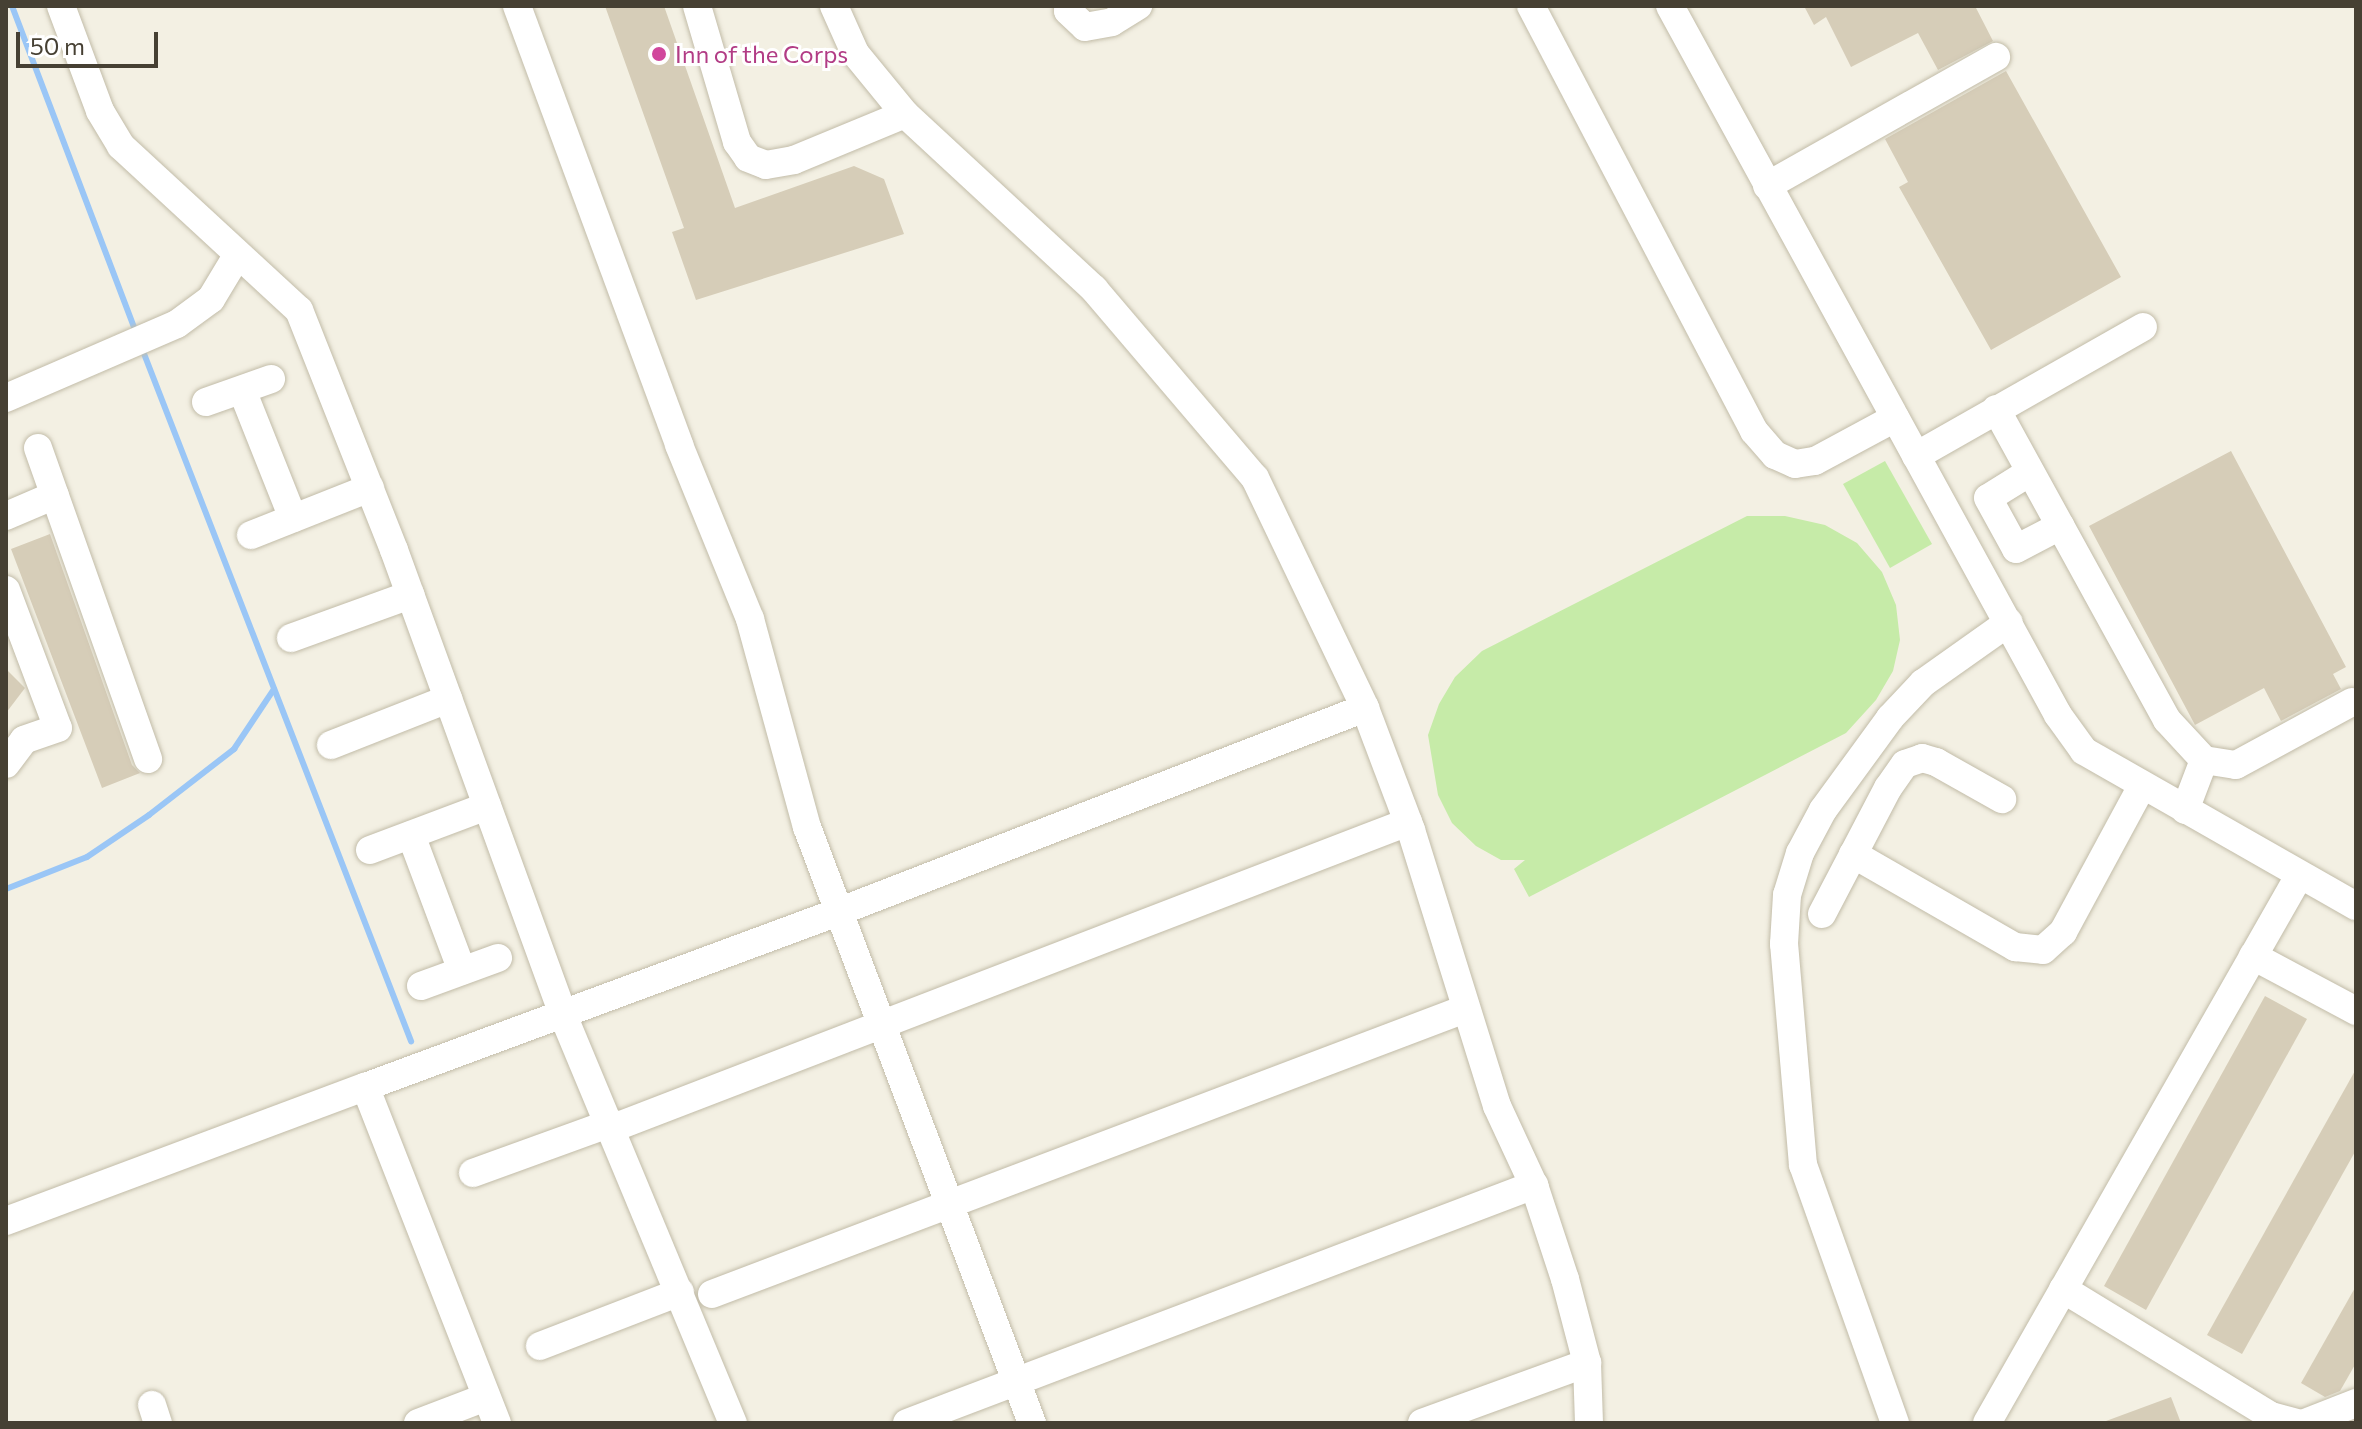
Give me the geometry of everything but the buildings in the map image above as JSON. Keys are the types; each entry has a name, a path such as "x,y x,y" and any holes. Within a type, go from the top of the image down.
{"lane":[{"path":"61,6 100,111 121,146 299,310 370,488 563,1015 680,1292 713,1384 733,1423"},
{"path":"517,6 679,445 750,619 782,750 838,912 1032,1423"},
{"path":"697,6 737,142 748,158 766,165 794,160 905,114"},
{"path":"834,6 855,53 905,114 1094,289 1255,478 1365,708 1408,822 1497,1106 1534,1185 1587,1363 1589,1423"},
{"path":"1070,6 1068,11 1085,27 1112,22 1138,6"},
{"path":"1531,6 1754,431 1775,455 1795,464 1815,461 1895,418"},
{"path":"1670,6 2058,715 2084,751 2356,906"},
{"path":"1767,186 1996,57"},
{"path":"6,398 177,324 211,299 238,254"},
{"path":"1916,456 2143,327"},
{"path":"206,402 271,379"},
{"path":"242,390 293,518"},
{"path":"1996,409 2167,720 2204,760 2236,765 2352,702"},
{"path":"38,448 148,759"},
{"path":"2030,472 1988,498 2016,549 2060,526"},
{"path":"251,535 370,488"},
{"path":"6,516 55,495"},
{"path":"291,638 410,595"},
{"path":"6,764 24,740 58,728 7,599"},
{"path":"1895,1423 1803,1165 1784,944 1787,895 1800,853 1823,810 1890,718 1923,683 2009,622"},
{"path":"331,745 448,699"},
{"path":"6,1221 838,912 1365,708"},
{"path":"1822,914 1888,788 1905,764 1922,758 2002,799"},
{"path":"2185,810 2204,760"},
{"path":"1853,854 2015,947 2043,950 2063,932 2142,786"},
{"path":"370,850 487,806"},
{"path":"473,1173 883,1027 1408,822"},
{"path":"411,835 462,971"},
{"path":"1987,1423 2299,876"},
{"path":"2253,956 2356,1011"},
{"path":"421,986 498,958"},
{"path":"712,1294 1465,1009"},
{"path":"365,1087 497,1423"},
{"path":"907,1423 1534,1185"},
{"path":"2063,1289 2282,1421"},
{"path":"540,1346 680,1292"},
{"path":"1422,1423 1587,1363"},
{"path":"418,1423 486,1397"},
{"path":"2305,1423 2356,1403"}],"green space":[{"path":"1885,461 1932,544 1890,568 1843,484"},
{"path":"1747,516 1785,516 1825,525 1857,543 1882,572 1896,605 1900,640 1893,671 1876,700 1846,733 1529,897 1514,869 1525,860 1501,860 1476,846 1452,823 1438,795 1428,735 1439,704 1455,677 1482,651"}],"waterway":[{"path":"12,6 136,332"},
{"path":"141,346 411,1041"},
{"path":"6,889 87,857 149,815 234,749 274,689"}],"place":[{"name":"Inn of the Corps","path":"659,54"}]}
